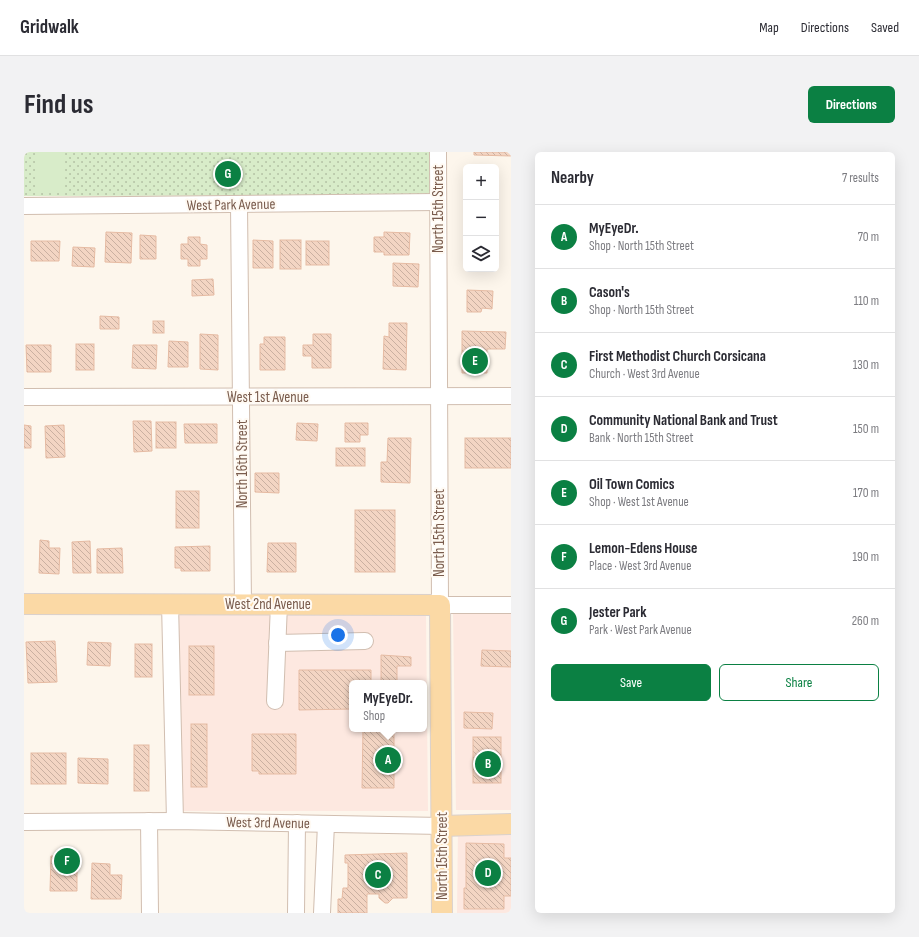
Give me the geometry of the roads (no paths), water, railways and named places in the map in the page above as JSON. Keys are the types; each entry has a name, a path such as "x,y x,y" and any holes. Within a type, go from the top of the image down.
{"main road":[{"name":"West 2nd Avenue","path":"24,604 170,603 440,605"},
{"name":"North 15th Street","path":"440,605 442,913"},
{"name":"West 3rd Avenue","path":"442,826 511,824"}],"street":[{"name":"North 15th Street","path":"438,152 440,605"},
{"name":"West Park Avenue","path":"24,206 438,202"},
{"name":"North 16th Street","path":"239,205 243,604"},
{"name":"West 1st Avenue","path":"24,397 511,396"},
{"path":"170,603 175,821"},
{"path":"275,700 279,604"},
{"name":"West 2nd Avenue","path":"440,605 511,605"},
{"path":"277,643 365,641"},
{"path":"149,821 150,913"},
{"name":"West 3rd Avenue","path":"24,822 175,821 442,826"},
{"path":"296,913 297,824"},
{"path":"322,913 326,824"}],"place":[{"name":"Jester Park","path":"228,174"},
{"name":"Oil Town Comics","path":"475,361"},
{"name":"MyEyeDr.","path":"388,760"},
{"name":"Cason's","path":"488,764"},
{"name":"Lemon-Edens House","path":"67,861"},
{"name":"Community National Bank and Trust","path":"488,873"},
{"name":"First Methodist Church Corsicana","path":"378,875"}]}
